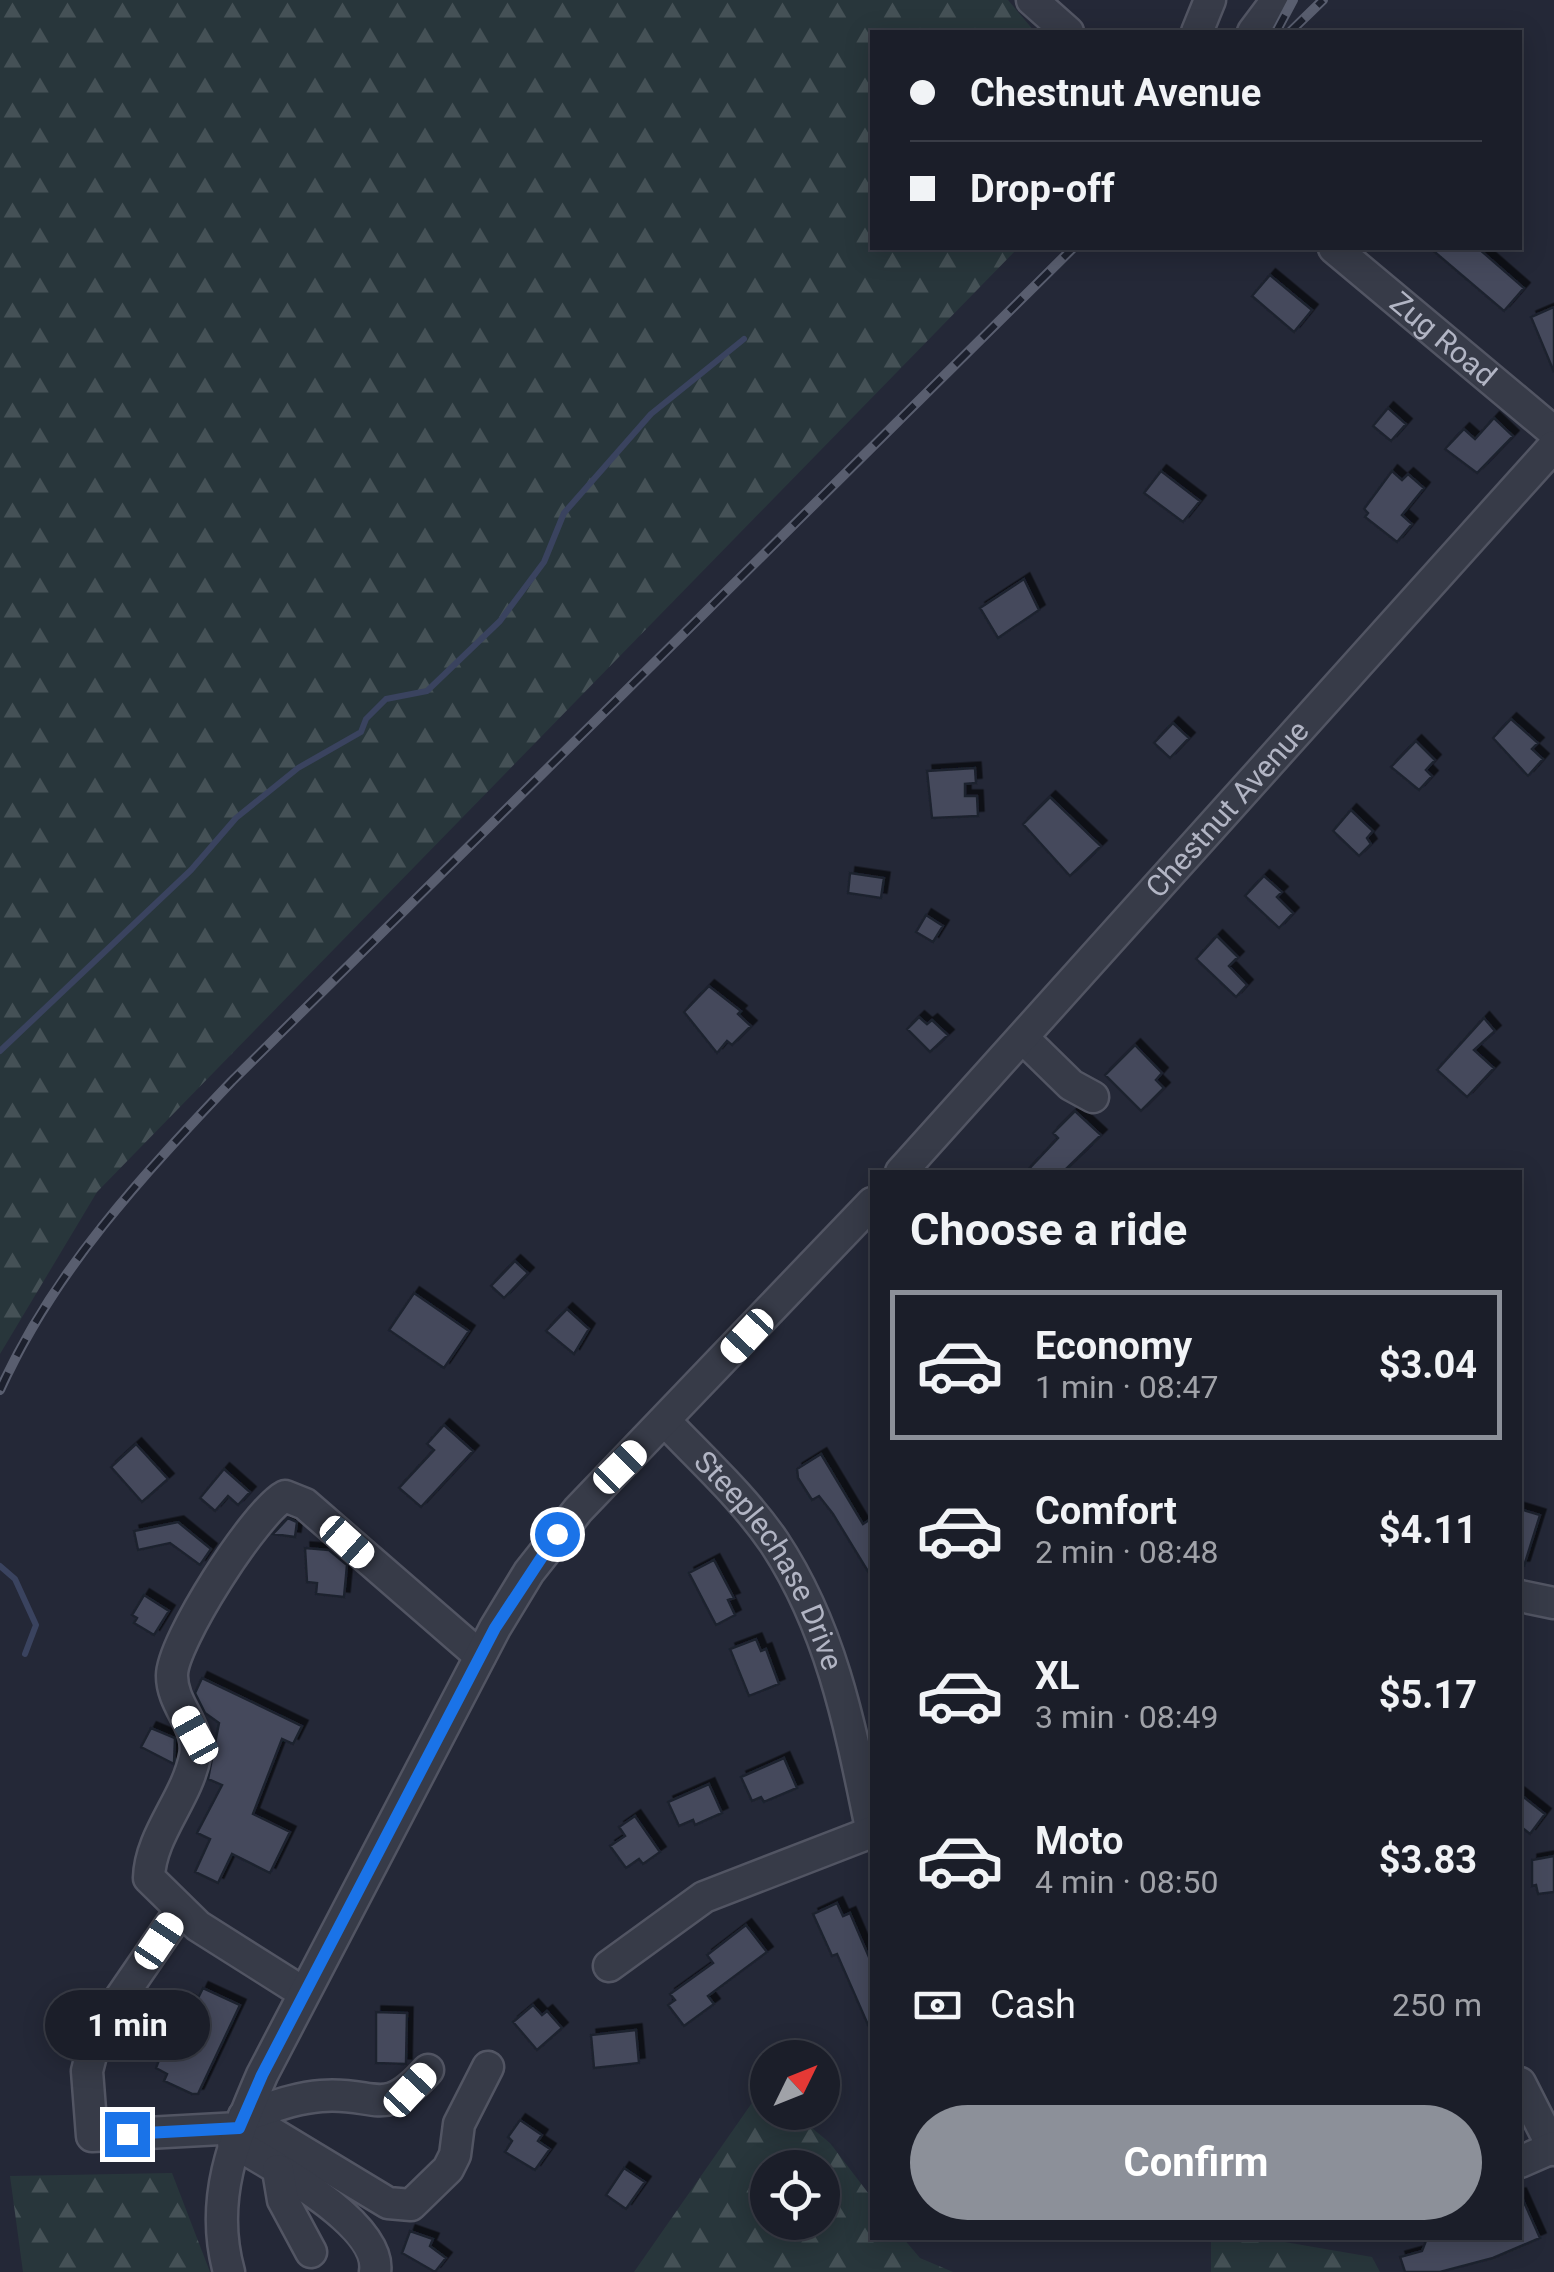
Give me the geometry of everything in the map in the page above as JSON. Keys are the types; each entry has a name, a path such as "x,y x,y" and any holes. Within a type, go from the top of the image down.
{"street":[{"path":"1032,0 1066,30"},
{"path":"1198,30 1210,0"},
{"path":"1254,30 1277,0"},
{"name":"Zug Road","path":"1336,250 1554,432"},
{"name":"Chestnut Avenue","path":"903,1170 1024,1040 1554,446"},
{"path":"1024,1040 1071,1085 1093,1098"},
{"path":"228,2272 222,2196 239,2128 304,1993 480,1656 529,1572 557,1534 870,1205"},
{"name":"Steeplechase Drive","path":"666,1422 756,1518 810,1606 845,1700 870,1822"},
{"path":"304,1993 180,1911 150,1878 150,1862 185,1786 196,1746 174,1692 173,1661 271,1503 285,1496 296,1497 480,1656"},
{"path":"1522,1596 1554,1603"},
{"path":"609,1966 704,1897 870,1833"},
{"path":"180,1911 97,2032 87,2071 92,2136 239,2128 298,2098 390,2101 410,2090 428,2070"},
{"path":"239,2128 388,2204 411,2205 448,2170 459,2124 488,2067"},
{"path":"1522,2087 1554,2149 1522,2161"},
{"path":"239,2128 278,2170 364,2235 372,2246 374,2272"},
{"path":"278,2170 283,2200 311,2252"}],"green space":[{"path":"0,0 1008,0 1033,30 870,30 870,250 1016,250 97,1192 0,1354"},
{"path":"750,2106 750,2130 814,2130 835,2150 750,2150 750,2240 840,2240 840,2156 870,2195 870,2240 905,2240 920,2258 953,2272 634,2272"},
{"path":"172,2173 210,2272 23,2272 10,2176"},
{"path":"1211,2240 1274,2240 1372,2257 1380,2272 1211,2272"}],"building":[{"path":"1432,250 1480,250 1524,288 1504,311"},
{"path":"1270,275 1312,310 1294,332 1252,296"},
{"path":"1554,307 1554,372 1531,317"},
{"path":"1388,408 1406,424 1391,441 1373,426"},
{"path":"1494,418 1513,436 1477,473 1445,449 1464,429 1475,439"},
{"path":"1161,471 1200,501 1183,522 1144,493"},
{"path":"1392,471 1402,480 1408,474 1424,488 1402,515 1412,524 1397,542 1365,517 1368,513 1364,509"},
{"path":"1024,579 1039,610 998,638 980,608"},
{"path":"1511,719 1538,743 1532,749 1543,759 1528,776 1493,738"},
{"path":"1173,723 1189,738 1170,758 1154,743"},
{"path":"1416,741 1435,760 1426,770 1432,776 1419,790 1391,767"},
{"path":"975,768 976,783 965,784 965,796 977,796 978,816 932,818 927,771"},
{"path":"1050,797 1101,846 1070,876 1023,824"},
{"path":"1351,810 1373,831 1367,838 1371,844 1359,856 1333,831"},
{"path":"850,873 884,878 881,898 848,893"},
{"path":"1264,876 1282,892 1277,897 1293,913 1279,928 1245,896"},
{"path":"926,915 943,926 933,942 916,932"},
{"path":"1217,936 1238,957 1229,966 1247,985 1236,997 1196,959"},
{"path":"709,986 741,1011 738,1014 751,1026 732,1045 727,1041 717,1053 684,1012"},
{"path":"919,1017 927,1024 932,1020 948,1035 930,1052 907,1029"},
{"path":"1484,1018 1495,1031 1474,1050 1494,1068 1467,1097 1437,1070"},
{"path":"1135,1045 1162,1073 1156,1080 1164,1088 1141,1111 1105,1075"},
{"path":"1075,1111 1101,1135 1065,1170 1028,1170 1058,1138 1053,1133"},
{"path":"515,1261 528,1273 504,1298 491,1286"},
{"path":"414,1293 469,1331 444,1368 389,1330"},
{"path":"567,1309 589,1329 574,1354 546,1331"},
{"path":"444,1425 473,1451 421,1507 399,1488 434,1450 427,1444"},
{"path":"136,1444 168,1479 142,1502 111,1467"},
{"path":"821,1454 863,1524 870,1519 870,1575 833,1514 819,1496 812,1500 798,1478 797,1469"},
{"path":"224,1469 250,1492 238,1505 228,1496 215,1511 200,1498"},
{"path":"1522,1510 1540,1515 1522,1566"},
{"path":"288,1518 297,1522 295,1537 273,1534"},
{"path":"178,1522 211,1549 200,1565 170,1543 138,1550 134,1531"},
{"path":"305,1548 329,1550 347,1565 344,1597 316,1594 317,1583 307,1582"},
{"path":"714,1560 734,1598 728,1600 735,1615 716,1625 689,1573"},
{"path":"144,1595 169,1611 154,1635 134,1623 137,1618 132,1615"},
{"path":"756,1639 761,1651 766,1649 779,1684 749,1696 730,1649"},
{"path":"202,1678 302,1726 293,1744 282,1739 253,1814 290,1832 270,1873 232,1854 218,1883 195,1872 210,1839 197,1833 222,1785 208,1779 219,1723 205,1713 195,1693"},
{"path":"151,1728 175,1738 174,1764 141,1747"},
{"path":"784,1758 797,1788 764,1802 761,1797 752,1801 741,1777"},
{"path":"709,1784 722,1813 695,1825 693,1820 679,1826 668,1802"},
{"path":"1522,1796 1545,1814 1530,1834 1522,1828"},
{"path":"635,1816 660,1852 643,1864 639,1859 626,1868 610,1846 625,1836 619,1827"},
{"path":"1554,1856 1554,1892 1538,1894 1536,1885 1532,1886 1532,1860"},
{"path":"837,1903 843,1916 850,1913 870,1959 870,2029 837,1954 832,1956 813,1914"},
{"path":"746,1925 767,1952 708,1996 714,2004 684,2026 668,2005 675,2000 670,1994 713,1963 707,1955"},
{"path":"203,1988 240,2005 198,2094 192,2094 164,2081 167,2074 156,2068 173,2022 177,2024 188,2000 195,2004"},
{"path":"533,2005 542,2015 547,2011 562,2028 537,2050 513,2022"},
{"path":"376,2012 407,2013 406,2064 376,2063"},
{"path":"636,2030 639,2063 594,2068 591,2035"},
{"path":"520,2120 542,2135 538,2141 550,2149 535,2170 505,2152 512,2141 508,2137"},
{"path":"624,2168 645,2182 626,2209 606,2195"},
{"path":"1522,2198 1540,2238 1493,2258 1440,2272 1405,2272 1400,2257 1422,2251 1426,2240 1522,2240"},
{"path":"410,2231 433,2239 430,2246 446,2258 435,2272 402,2253"}],"waterway":[{"path":"0,1051 191,870 236,818 298,768 361,732 366,719 386,699 427,691 500,621 544,562 564,513 651,414 744,339"},
{"path":"0,1566 15,1579 36,1625 25,1654"}],"railway":[{"path":"1277,30 1293,0"},
{"path":"1292,30 1323,0"},
{"path":"0,1390 22,1346 74,1264 134,1188 199,1116 1071,250"}],"route":[{"path":"127,2134 239,2128 262,2075 495,1628 557,1534"}]}
